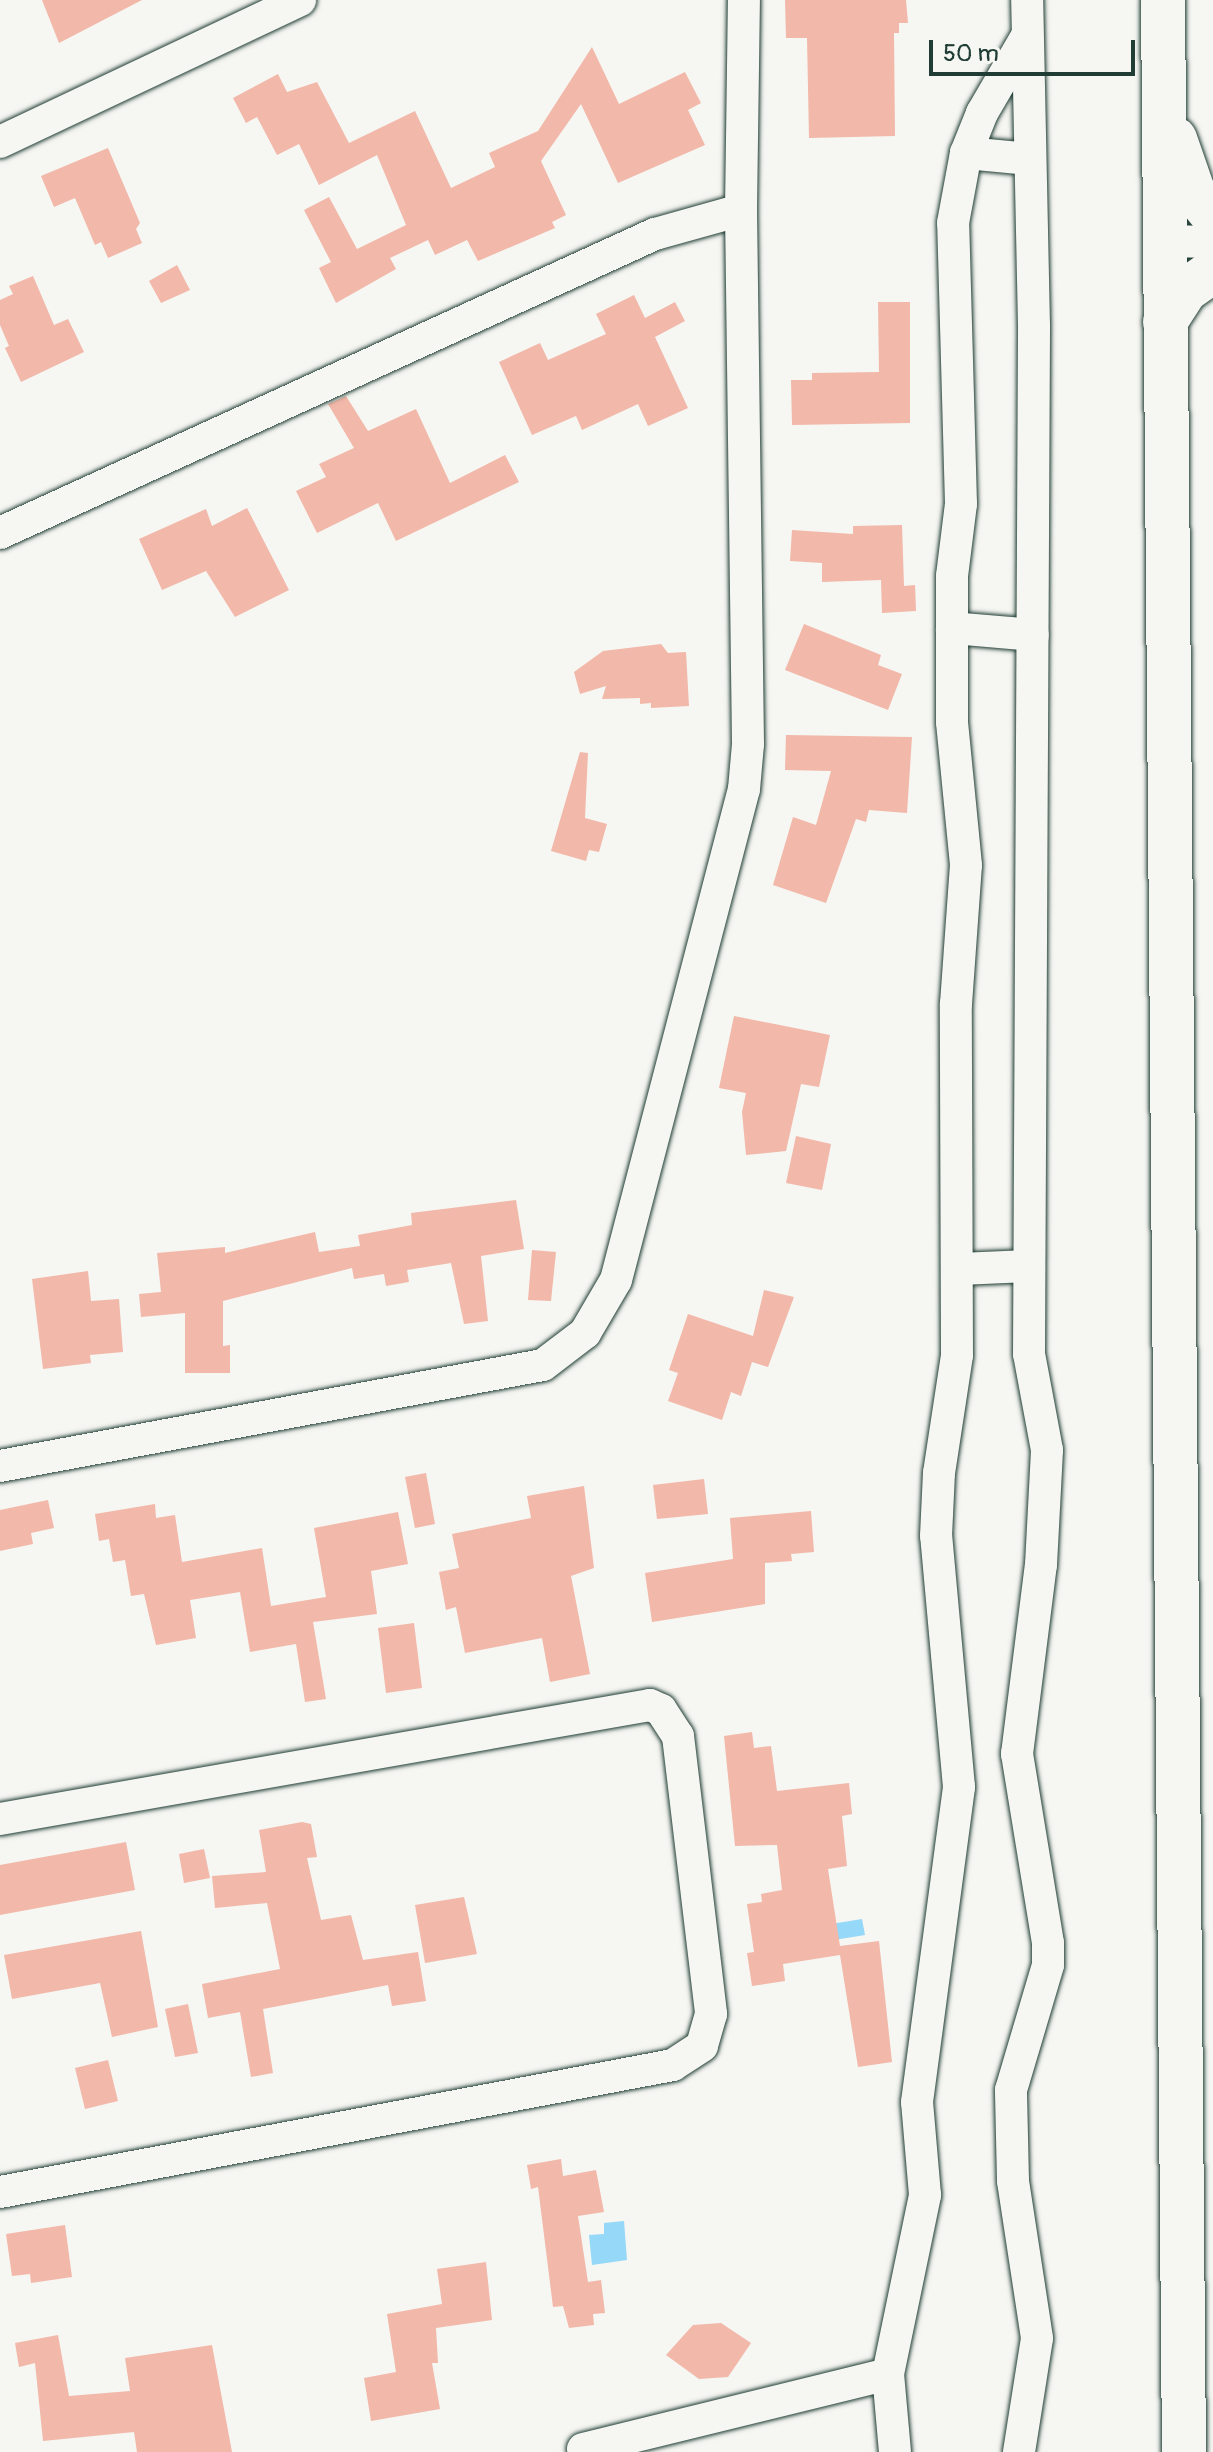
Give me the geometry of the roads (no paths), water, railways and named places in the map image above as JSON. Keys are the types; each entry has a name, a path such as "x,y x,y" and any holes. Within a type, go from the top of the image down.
{"main road":[{"path":"1163,0 1184,2452"},
{"path":"1164,103 1193,191 1213,216"},
{"path":"1165,322 1177,299 1213,271"}],"street":[{"path":"0,142 300,0"},
{"path":"0,1466 543,1365 585,1333 616,1280 744,789 748,744 741,210 744,0"},
{"path":"1019,2452 1037,2338 1013,2181 1011,2090 1041,1990 1048,1943 1017,1754 1041,1565 1047,1477 1047,1450 1030,1376 1033,635 1027,0"},
{"path":"895,2452 888,2374 925,2195 917,2102 959,1799 936,1536 939,1473 957,1355 956,1004 966,865 952,722 952,628 961,504 953,223 966,153 982,113 1027,36"},
{"path":"966,153 1030,159"},
{"path":"0,533 655,234 741,210"},
{"path":"1164,241 1213,242"},
{"path":"952,628 1033,635"},
{"path":"959,1269 1029,1266"},
{"path":"0,1819 650,1705 661,1710 678,1736 711,2014 702,2046 673,2065 0,2192"},
{"path":"577,2451 888,2374"}],"water":[{"path":"862,1919 865,1935 828,1941 825,1925"},
{"path":"624,2221 627,2260 592,2265 589,2235 604,2234 604,2223"}]}
